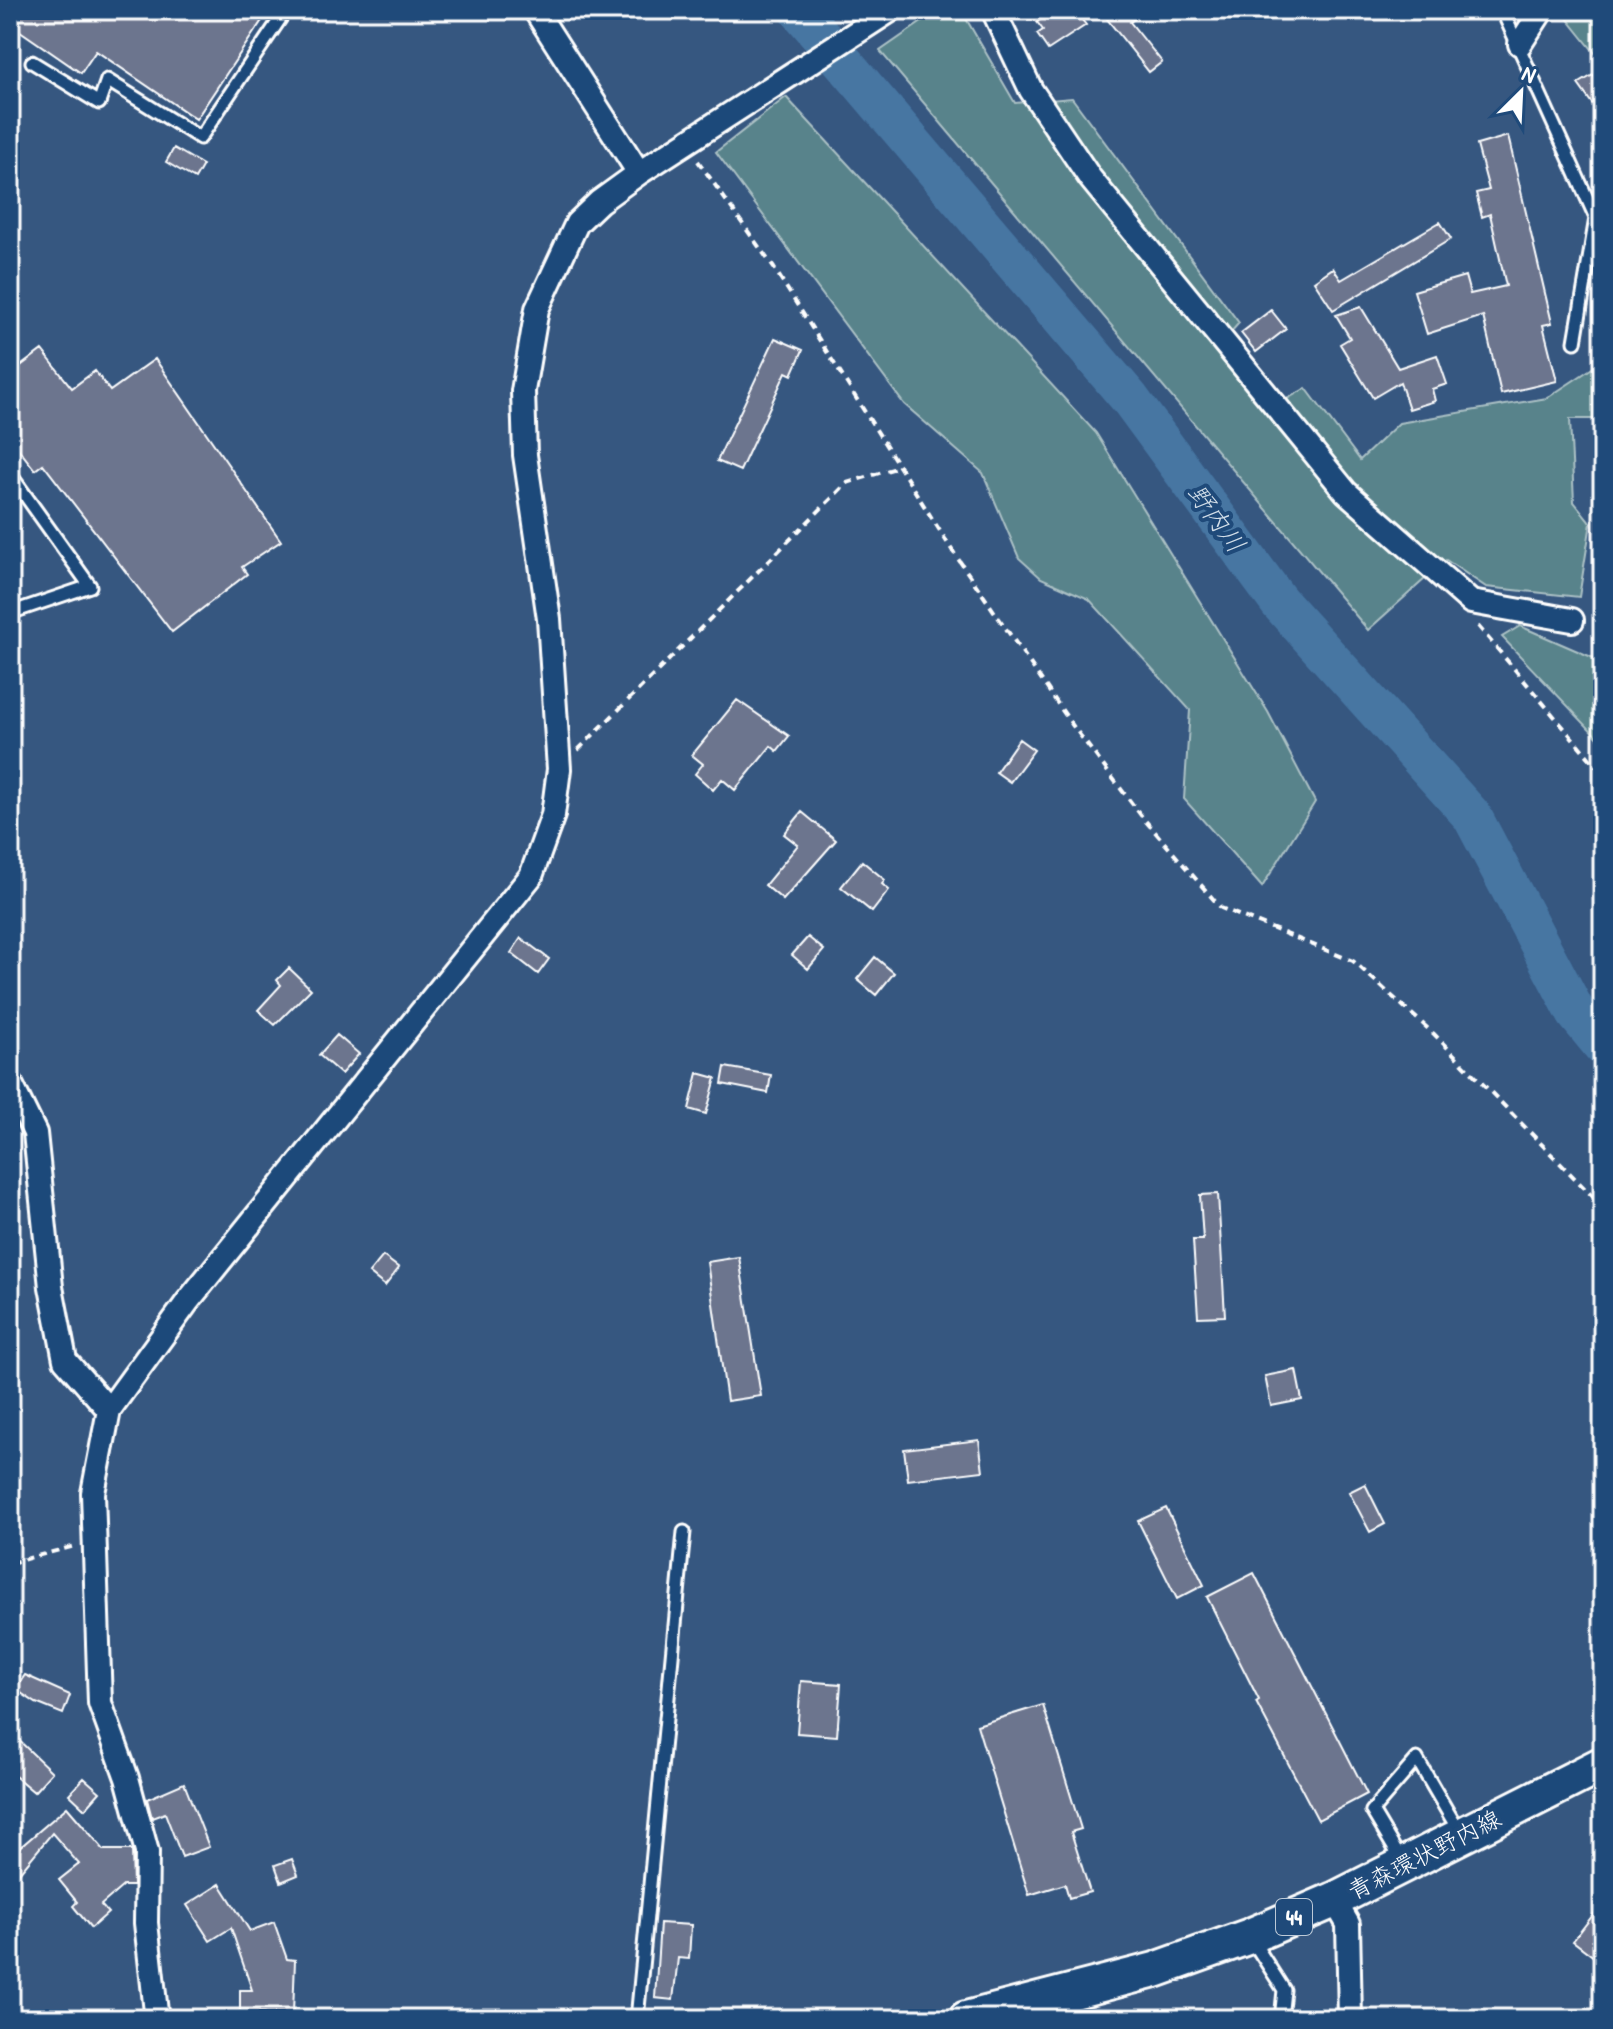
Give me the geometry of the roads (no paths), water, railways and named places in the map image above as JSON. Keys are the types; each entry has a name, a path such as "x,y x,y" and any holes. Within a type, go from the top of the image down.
{"main road":[{"name":"青森環状野内線","path":"966,2019 1155,1970 1250,1936 1334,1900 1603,1764"}],"street":[{"path":"535,10 639,173"},
{"path":"160,2019 156,2012 146,1923 147,1852 127,1778 100,1703 92,1541 93,1493 109,1410 188,1301 531,876 553,815 559,769 549,619 525,455 523,391 528,345 537,309 577,223 639,173 891,10"},
{"path":"993,10 1031,90 1100,191 1346,492 1471,602 1572,620"},
{"path":"1520,44 1542,10"},
{"path":"10,1082 35,1133 51,1287 65,1360 109,1410"},
{"path":"1334,1900 1348,1924 1350,2019"}],"lane":[{"path":"32,62 99,103 107,80 200,138 286,10"},
{"path":"1502,10 1520,44 1596,218 1575,342"},
{"path":"10,474 90,586 10,613"},
{"path":"637,2019 684,1532"},
{"path":"1404,1863 1372,1811 1417,1759 1461,1834"},
{"path":"1250,1936 1284,1990 1281,2019"}],"waterway":[{"name":"野内川","path":"799,10 1130,399 1279,602 1472,816 1576,1013 1603,1046"}]}
